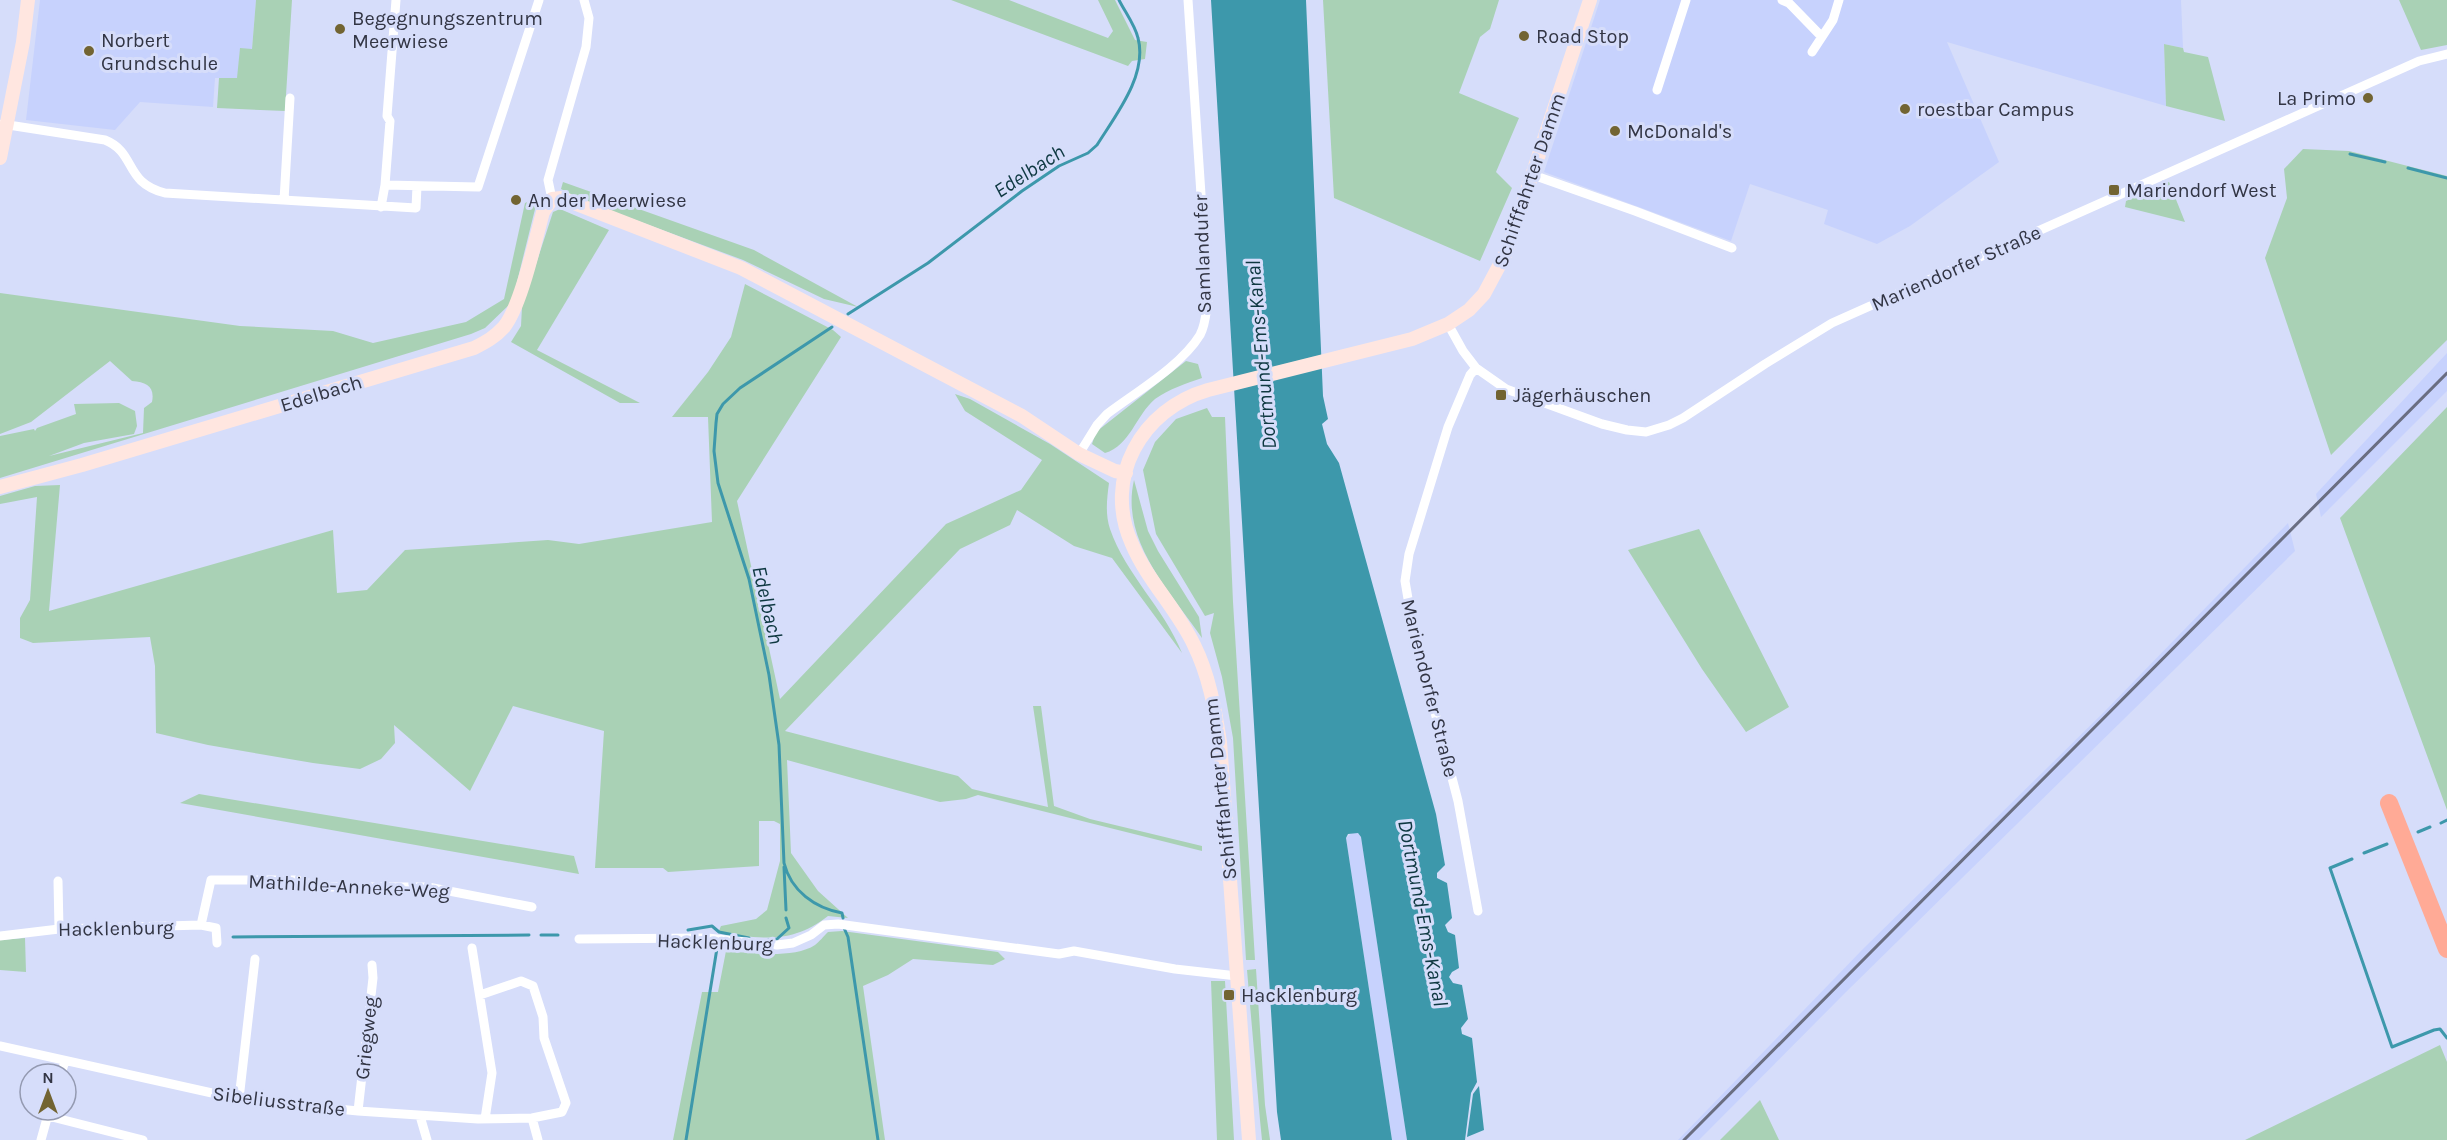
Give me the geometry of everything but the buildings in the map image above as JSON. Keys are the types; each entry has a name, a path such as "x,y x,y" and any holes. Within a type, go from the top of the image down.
{"highway":[{"path":"2389,803 2447,949"}],"street":[{"path":"0,158 3,125 28,0"},
{"path":"381,207 390,121 387,116 396,0"},
{"path":"385,185 478,187 539,0"},
{"name":"Edelbach","path":"0,486 93,462 486,342 506,325 514,310 543,212 552,199 548,180 586,47 589,18 584,0"},
{"name":"Samlandufer","path":"1080,454 1097,425 1107,414 1183,357 1200,334 1206,319 1208,299 1188,0"},
{"name":"Schifffahrter Damm","path":"1249,1140 1216,712 1205,672 1195,647 1180,617 1136,554 1128,534 1123,499 1126,473 1139,440 1158,416 1187,397 1412,339 1448,324 1469,310 1484,294 1507,251 1590,0"},
{"path":"1657,90 1686,0"},
{"path":"1782,0 1789,3 1822,37"},
{"path":"1812,52 1833,20 1839,0"},
{"name":"Mariendorfer Straße","path":"1448,324 1463,351 1476,368 1506,389 1628,430 1656,430 1683,418 1832,323 2261,131 2420,62 2447,54"},
{"path":"284,201 290,98"},
{"path":"3,125 105,140 115,144 121,150 136,177 149,189 159,192 416,208 417,186"},
{"path":"1533,175 1732,248"},
{"path":"552,199 570,200 741,268 1022,416 1080,454 1115,471 1126,473"},
{"name":"Mariendorfer Straße","path":"1476,368 1470,375 1448,427 1409,554 1405,581 1413,628 1458,801 1478,911"},
{"name":"Mathilde-Anneke-Weg","path":"201,925 211,880 303,880 314,887 428,887 532,907"},
{"path":"58,881 59,929"},
{"name":"Hacklenburg","path":"579,939 707,938 777,945 793,943 829,924 1059,954 1074,951 1175,969 1238,976"},
{"name":"Hacklenburg","path":"0,936 59,929 201,925 216,928 217,943"},
{"path":"472,948 492,1073 485,1119"},
{"path":"239,1099 255,959"},
{"name":"Griegweg","path":"358,1111 373,978 372,965"},
{"name":"Sibeliusstraße","path":"0,1046 239,1099 358,1111 485,1119 532,1118 562,1112 566,1103 544,1038 543,1017 533,986 521,981 480,995"},
{"path":"420,1116 427,1140"},
{"path":"532,1118 538,1140"},
{"path":"78,1121 143,1140"},
{"path":"40,1140 46,1122"}],"shaded area":[{"path":"40,0 256,0 252,49 240,49 238,78 215,78 213,107 140,102 115,130 26,120"},
{"path":"1600,0 2181,0 2183,48 2164,44 2166,106 1947,42 1999,162 1910,226 1877,244 1824,224 1828,210 1750,184 1731,241 1544,172"},
{"path":"2447,353 2447,391 2321,517 2316,494"},
{"path":"2288,523 2295,551 1846,992 1699,1140 1678,1140 1863,949 2105,711"},
{"path":"1353,832 1358,833 1361,837 1407,1140 1392,1140 1346,838"}],"green space":[{"path":"256,0 292,0 285,111 217,108 219,78 237,78 240,48 252,49"},
{"path":"951,0 1009,0 1108,38 1113,31 1098,0 1115,0 1135,40 1147,42 1145,59 1132,61 1128,66"},
{"path":"1323,0 1499,0 1490,29 1480,37 1459,93 1519,118 1496,172 1512,188 1480,261 1334,198"},
{"path":"2399,0 2447,0 2447,45 2421,50"},
{"path":"2164,44 2183,48 2184,52 2208,57 2225,121 2166,106"},
{"path":"2303,149 2349,151 2447,176 2447,340 2331,455 2265,258 2287,198 2284,169"},
{"path":"563,182 754,250 858,307 824,299 743,260 587,202 561,189"},
{"path":"2169,182 2185,222 2125,207 2126,201"},
{"path":"538,197 512,302 485,328 0,478 0,436 34,429 35,431 37,428 76,414 74,404 119,403 135,411 137,426 134,434 84,443 49,456 143,433 144,408 152,402 153,397 149,386 132,381 110,361 31,422 0,434 0,293 240,326 333,331 373,343 466,322 504,299 525,203"},
{"path":"560,209 609,230 537,350 640,403 620,403 511,342 521,326 522,307 553,212"},
{"path":"745,284 833,330 841,337 737,501 780,699 946,524 1021,490 1042,460 965,411 955,394 970,399 1050,444 1109,483 1107,518 1117,546 1165,621 1182,653 1112,558 1074,546 1017,510 1010,525 960,549 785,731 958,776 972,789 1048,807 1033,706 1041,706 1054,806 1090,819 1202,846 1202,851 978,795 940,802 787,760 791,853 818,891 848,918 828,916 801,932 775,937 748,937 718,933 721,926 756,919 767,910 780,861 780,824 774,821 759,821 759,866 668,872 663,868 595,868 604,731 513,706 470,791 394,725 395,743 381,759 360,769 208,745 156,733 155,666 150,637 33,643 20,638 20,618 30,600 37,497 0,504 0,496 35,486 60,485 49,611 333,530 337,593 367,590 405,550 548,540 579,544 712,522 708,417 672,417 708,372 731,337"},
{"path":"1186,361 1198,364 1202,378 1172,389 1155,399 1127,437 1114,449 1105,453 1092,444 1096,432"},
{"path":"2447,407 2447,810 2340,518"},
{"path":"1207,408 1212,417 1225,417 1233,602 1255,960 1246,960 1233,738 1222,677 1210,633 1214,613 1205,616 1156,534 1143,470 1155,442 1176,419"},
{"path":"1134,480 1148,531 1199,617 1202,638 1163,583 1141,544 1134,524 1132,502"},
{"path":"1699,529 1789,707 1746,732 1702,669 1628,550"},
{"path":"199,794 574,856 579,874 180,803"},
{"path":"842,931 998,952 1005,959 993,965 913,959 888,975 863,986 885,1140 673,1140 702,992 718,992 726,951 784,954 815,945 828,932"},
{"path":"25,938 26,972 0,970 0,940"},
{"path":"1256,969 1265,1105 1270,1140 1262,1140 1247,970"},
{"path":"1211,981 1225,981 1234,1140 1217,1140"},
{"path":"2440,1045 2447,1062 2447,1140 2245,1140"},
{"path":"1760,1100 1779,1140 1720,1140"}],"water":[{"name":"Dortmund-Ems-Kanal","path":"1211,0 1306,0 1323,396 1328,419 1322,424 1327,444 1339,463 1436,814 1445,865 1437,873 1437,878 1447,883 1452,918 1445,925 1448,932 1455,935 1459,968 1449,977 1453,983 1462,985 1468,1019 1461,1028 1462,1034 1472,1038 1477,1082 1471,1093 1465,1140 1407,1140 1361,837 1358,833 1348,834 1346,838 1392,1140 1281,1140 1277,1112"},
{"path":"1479,1086 1484,1130 1467,1137 1473,1094"}],"waterway":[{"name":"Edelbach","path":"848,314 928,263 1022,191 1059,166 1088,153 1097,145 1121,108 1138,66 1140,52 1137,33 1119,0"},
{"path":"2350,154 2385,162"},
{"path":"2408,168 2447,178"},
{"name":"Edelbach","path":"832,327 740,388 723,404 717,414 714,451 718,483 749,579 769,675 779,745 784,863 787,873 798,890 823,907 842,913 843,918"},
{"path":"2441,823 2447,820"},
{"path":"2418,832 2430,827"},
{"path":"2364,853 2387,844"},
{"path":"2352,859 2330,868 2392,1047 2440,1029 2447,1038"},
{"path":"784,867 786,910"},
{"path":"768,940 777,939 789,928 786,918"},
{"path":"688,930 712,926 719,932 749,938"},
{"name":"Edelbach","path":"844,928 848,937 878,1140"},
{"path":"233,937 529,935"},
{"path":"541,935 558,935"},
{"path":"686,1140 718,942"}],"railway":[{"path":"1684,1140 2447,373"}],"place":[{"name":"Begegnungszentrum Meerwiese","path":"340,29"},
{"name":"Road Stop","path":"1524,36"},
{"name":"Norbert Grundschule","path":"89,51"},
{"name":"La Primo","path":"2368,98"},
{"name":"roestbar Campus","path":"1905,109"},
{"name":"McDonald's","path":"1615,131"},
{"name":"Mariendorf West","path":"2114,190"},
{"name":"An der Meerwiese","path":"516,200"},
{"name":"Jägerhäuschen","path":"1501,395"},
{"name":"Hacklenburg","path":"1229,995"}]}
